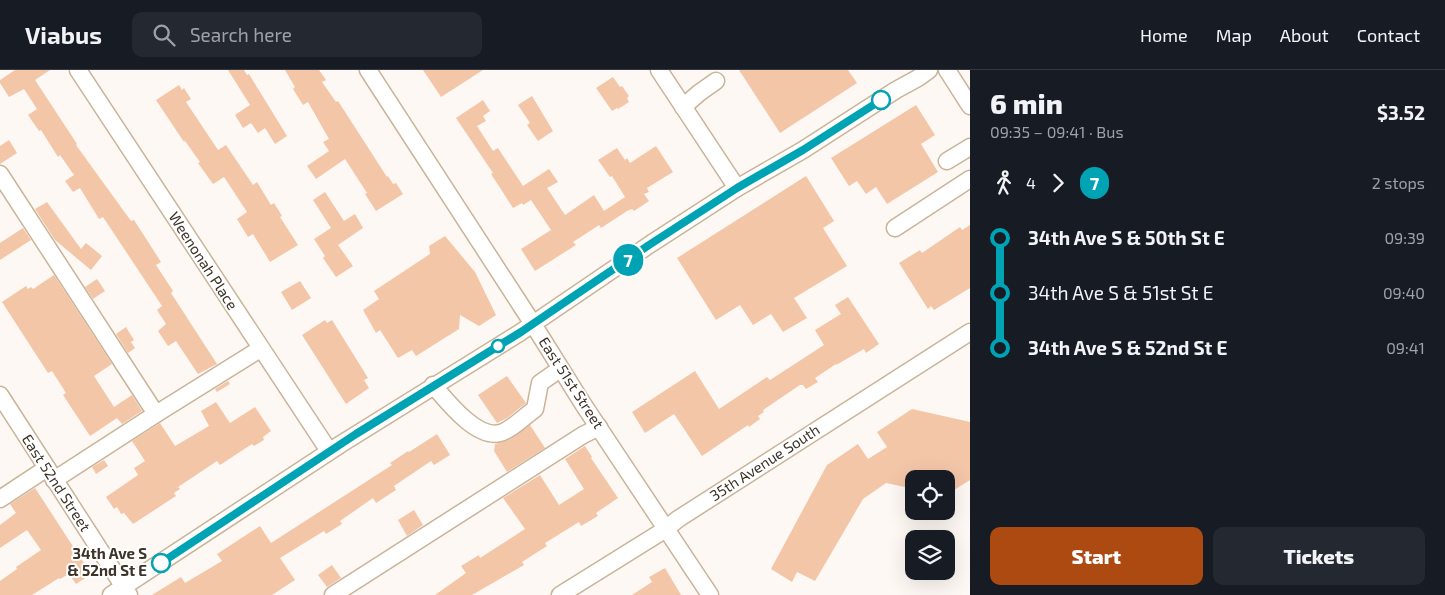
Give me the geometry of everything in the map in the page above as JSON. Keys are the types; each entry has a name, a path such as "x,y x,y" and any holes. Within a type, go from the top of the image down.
{"street":[{"name":"Weenonah Place","path":"78,70 260,349 329,451"},
{"name":"East 51st Street","path":"368,70 533,324 560,370 710,595"},
{"path":"659,70 737,188"},
{"path":"122,592 329,451 533,324 737,188 803,150 928,70"},
{"path":"947,70 970,106"},
{"path":"683,107 716,81"},
{"path":"947,161 970,147"},
{"path":"0,174 156,414"},
{"path":"895,228 970,179"},
{"name":"35th Avenue South","path":"560,595 970,332"},
{"path":"0,499 51,474 156,414 260,349"},
{"path":"433,385 466,422 492,434 502,433 535,409 540,383 560,370"},
{"name":"East 52nd Street","path":"0,395 51,474 122,592"},
{"path":"333,595 583,435 599,427"}],"building":[{"path":"15,70 50,70 35,80 76,145 131,221 134,220 161,262 156,265 173,291 171,293 217,364 198,374 176,341 168,346 158,331 166,324 157,310 162,306 103,217 99,219 80,188 73,192 65,181 74,175 60,155 58,157 41,130 39,131 28,115 37,109 24,89 9,97 0,83 0,80"},
{"path":"228,70 244,70 247,75 249,74 287,136 275,144 265,128 258,133 251,123 243,128 235,115 250,105"},
{"path":"285,70 319,70 326,80 322,82 336,102 338,101 387,177 393,184 396,183 403,194 376,211 345,159 316,179 307,166 329,151 323,142 329,139 308,102 303,105 293,89 295,87"},
{"path":"423,70 483,70 441,97"},
{"path":"739,70 848,70 857,83 780,133"},
{"path":"613,77 629,96 627,98 629,102 612,111 596,88"},
{"path":"179,85 182,90 184,88 191,99 186,102 218,150 226,145 253,185 257,182 271,205 274,203 282,216 280,217 298,245 270,262 253,234 248,237 237,219 247,212 224,177 213,184 198,163 200,162 156,100"},
{"path":"532,96 553,131 538,141 527,125 530,123 518,105"},
{"path":"483,100 490,111 483,116 486,121 477,126 493,151 498,148 523,186 549,169 558,182 547,188 565,215 594,195 604,211 625,197 612,176 610,177 598,160 617,148 625,160 627,158 630,163 656,146 673,172 647,188 649,192 644,194 649,201 634,211 632,209 627,211 601,228 599,225 573,242 576,245 535,271 521,249 551,230 531,200 513,208 491,174 493,173 456,118"},
{"path":"916,105 935,135 921,144 938,172 887,204 876,187 866,194 857,181 849,186 831,158"},
{"path":"9,140 17,153 0,164 0,146"},
{"path":"806,176 834,221 823,228 847,266 794,298 807,318 783,332 771,314 753,325 740,305 716,320 677,258"},
{"path":"325,192 344,221 355,214 363,228 338,245 353,266 336,277 323,258 325,256 314,239 331,228 313,200"},
{"path":"47,202 81,249 86,243 102,256 91,270 55,240 35,209"},
{"path":"970,225 970,288 934,310 931,306 928,309 899,263 920,250 922,253 960,227 962,230"},
{"path":"23,228 31,240 0,260 0,243"},
{"path":"445,236 475,272 496,315 479,326 460,315 459,329 416,356 412,350 398,358 380,330 376,333 363,310 379,299 374,291 430,254 429,246"},
{"path":"54,275 112,364 94,376 114,407 132,395 142,411 122,424 117,418 90,436 63,395 66,393 52,371 48,373 2,302 26,286 28,289 31,287 33,289"},
{"path":"97,279 105,291 93,299 85,287"},
{"path":"300,281 311,298 292,310 281,292"},
{"path":"848,297 879,344 866,353 864,349 836,364 815,378 818,382 806,389 803,385 800,385 763,410 764,412 758,416 760,419 749,427 748,425 702,456 674,414 645,433 632,412 695,371 719,409 767,377 770,380 824,345 815,330 841,314 835,305"},
{"path":"325,320 327,323 332,320 368,378 364,380 369,388 346,404 302,335"},
{"path":"126,327 134,340 131,342 135,348 128,353 116,334"},
{"path":"507,376 526,403 507,418 497,423 478,395"},
{"path":"228,381 230,384 217,392 215,389"},
{"path":"216,402 230,423 255,407 271,431 263,437 264,440 254,446 252,444 220,465 217,461 178,487 180,489 174,493 176,496 133,524 124,513 121,514 117,507 114,509 106,497 138,475 134,468 145,461 132,441 160,423 175,446 209,426 201,411"},
{"path":"912,409 970,422 970,480 955,489 955,470 905,470 905,487 886,483 863,499 815,581 797,572 792,582 771,569 827,465 858,444 868,459 887,447 877,432"},
{"path":"530,425 545,448 507,472 494,451 495,444 509,440"},
{"path":"437,434 450,455 434,465 431,461 394,486 396,490 376,503 373,498 340,521 342,524 326,534 324,531 280,558 295,580 272,595 152,595 181,577 185,583 222,561 217,554 260,526 271,543 392,465 390,463 408,451"},
{"path":"585,446 618,498 596,513 598,516 581,526 579,522 545,543 547,546 522,562 524,565 472,595 435,595 466,573 461,566 479,555 480,558 525,529 503,498 540,475 559,505 584,489 565,459"},
{"path":"104,460 108,466 96,474 92,467"},
{"path":"35,488 91,574 76,584 69,574 32,595 0,595 0,581 17,569 16,567 41,550 27,530 0,548 0,525 16,513 10,504"},
{"path":"414,510 423,525 407,536 398,520"},
{"path":"332,565 341,578 327,587 318,575"},
{"path":"665,568 681,595 632,595 652,582 649,577"}],"bus line":[{"name":"7","path":"161,563 329,451 521,332 737,188 803,150 881,100"}],"place":[{"name":"34th Ave S & 52nd St E","path":"161,563"}]}
